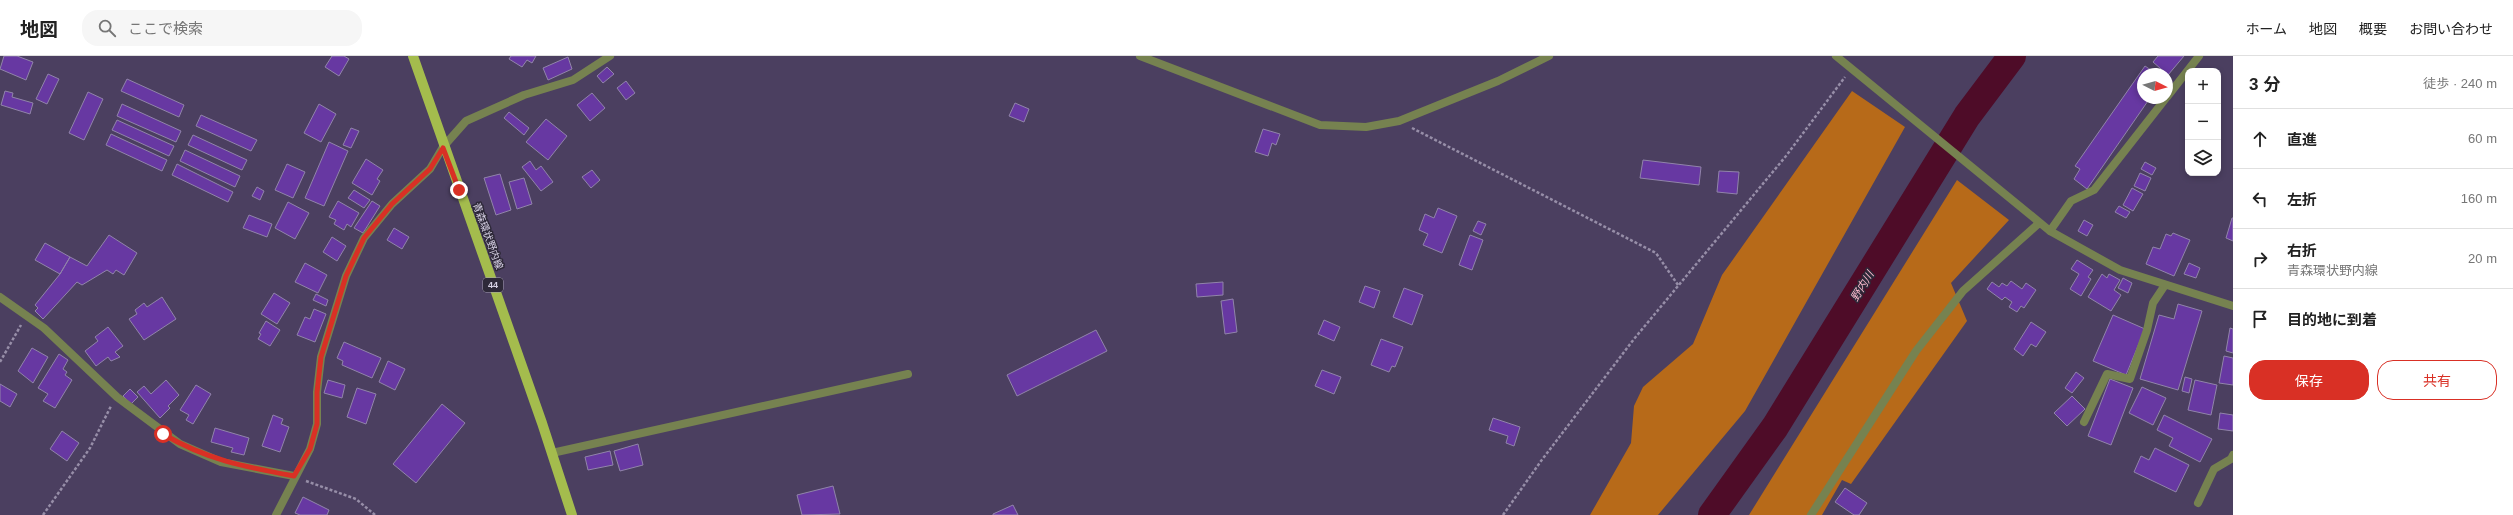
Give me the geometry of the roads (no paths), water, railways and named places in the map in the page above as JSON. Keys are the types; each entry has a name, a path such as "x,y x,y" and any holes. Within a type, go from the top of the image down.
{"main road":[{"name":"青森環状野内線","path":"413,56 443,148 552,453 572,515"}],"street":[{"path":"276,515 294,476 310,449 317,424 317,392 321,357 346,276 364,238 392,204 430,169 443,148 466,121 524,95 573,80 610,56"},
{"path":"1140,56 1320,125 1366,127 1399,121 1498,81 1549,56"},
{"path":"1836,56 2013,201 2038,224 2120,270 2233,306"},
{"path":"2173,88 2199,56"},
{"path":"2050,231 2072,201 2094,190 2161,104"},
{"path":"1811,515 1916,351 1963,291 2038,224"},
{"path":"2084,422 2107,374 2130,379 2147,330 2152,303 2164,285"},
{"path":"0,297 44,328 117,397 163,434 192,450 222,462 294,476"},
{"path":"552,453 908,374"},
{"path":"2198,502 2214,469 2231,459 2233,455"}],"waterway":[{"name":"野内川","path":"1712,515 1775,427 1967,116 2012,56"}]}
